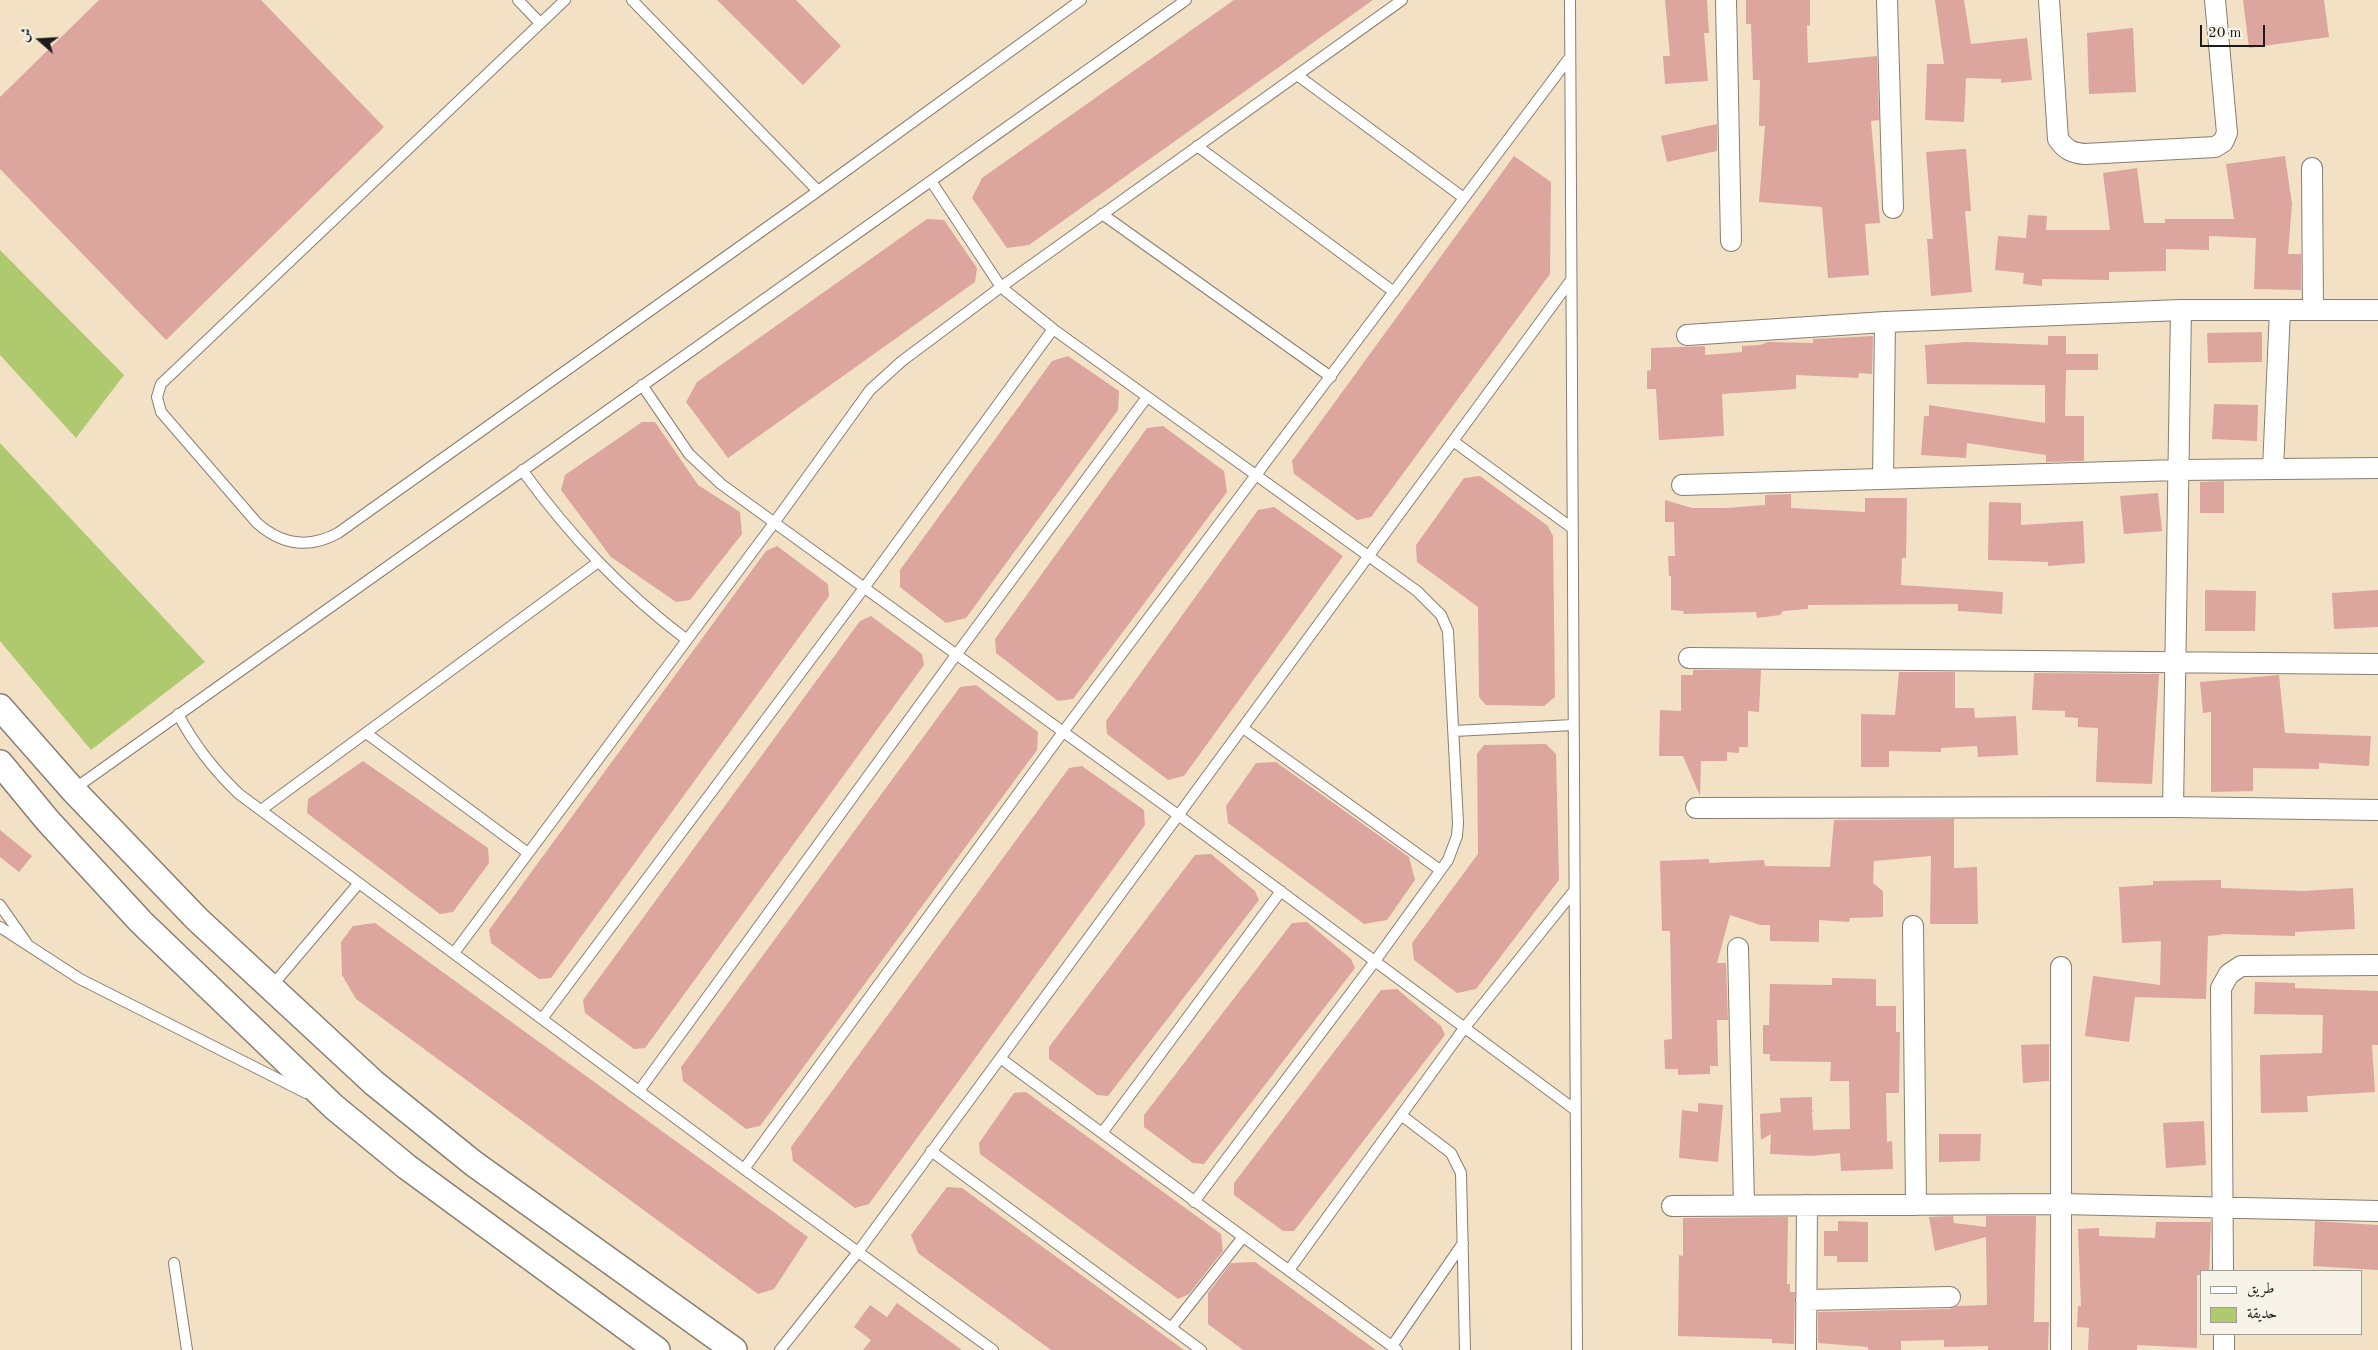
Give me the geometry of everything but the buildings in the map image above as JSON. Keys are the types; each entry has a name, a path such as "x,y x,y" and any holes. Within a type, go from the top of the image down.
{"street":[{"path":"1726,0 1731,241"},
{"path":"1887,0 1893,208"},
{"path":"2049,0 2058,139 2064,148 2074,153 2085,154 2215,147 2223,142 2227,133 2215,0"},
{"path":"2312,168 2313,310"},
{"path":"1687,335 1885,322 2181,310 2378,310"},
{"path":"2173,807 2181,310"},
{"path":"2273,469 2280,310"},
{"path":"1883,478 1885,322"},
{"path":"1682,485 2178,470 2378,468"},
{"path":"1690,658 2175,664 2378,664"},
{"path":"0,707 73,790 190,912 374,1083 474,1164 734,1350"},
{"path":"0,763 94,872 141,922 334,1107 406,1167 657,1350"},
{"path":"1696,808 2173,807 2378,810"},
{"path":"1913,926 1916,1205"},
{"path":"1738,948 1744,1206"},
{"path":"2223,1270 2221,988 2229,974 2241,966 2256,964 2378,965"},
{"path":"2061,967 2061,1350"},
{"path":"1672,1206 2062,1204 2378,1211"},
{"path":"1806,1350 1807,1205"},
{"path":"1806,1300 1950,1297"},
{"path":"2224,1335 2224,1350"}],"lane":[{"path":"518,0 540,23"},
{"path":"564,0 161,384 157,397 161,412 257,523 268,533 281,540 311,544 326,540 338,533 818,191 1081,0"},
{"path":"632,0 818,191"},
{"path":"73,790 1186,0"},
{"path":"454,953 774,523 870,390 902,361 1001,287 1402,0"},
{"path":"1570,0 1574,1109 1577,1350"},
{"path":"744,1169 1063,732 1570,57"},
{"path":"1297,75 1464,198"},
{"path":"1197,146 1394,292"},
{"path":"931,181 1001,287 1147,397 1417,591 1441,615 1448,631 1458,823 1453,848 1440,870 1375,961 1194,1202"},
{"path":"1102,214 1331,377"},
{"path":"780,1350 858,1252 1572,280"},
{"path":"542,1019 864,588 1053,328"},
{"path":"642,385 676,436 704,470 774,523 1281,891 1574,1109"},
{"path":"639,1091 956,655 1147,397"},
{"path":"1453,442 1572,528"},
{"path":"522,470 548,506 597,563 626,590 687,640"},
{"path":"261,810 597,563"},
{"path":"178,714 191,738 207,760 239,794 744,1169 993,1350"},
{"path":"1454,731 1573,725"},
{"path":"1242,728 1440,870"},
{"path":"366,733 528,853"},
{"path":"270,988 360,883"},
{"path":"1102,1133 1281,891"},
{"path":"1289,1270 1466,1027 1574,891"},
{"path":"0,904 31,949"},
{"path":"0,927 31,949 88,983 334,1107"},
{"path":"1000,1058 1395,1348 1463,1243"},
{"path":"1402,1115 1451,1153 1458,1162 1462,1185 1465,1350"},
{"path":"931,1151 1201,1350"},
{"path":"1171,1328 1243,1237"},
{"path":"174,1263 186,1350"}],"green space":[{"path":"0,250 124,375 76,438 0,355"},
{"path":"0,443 205,662 91,750 0,641"}]}
